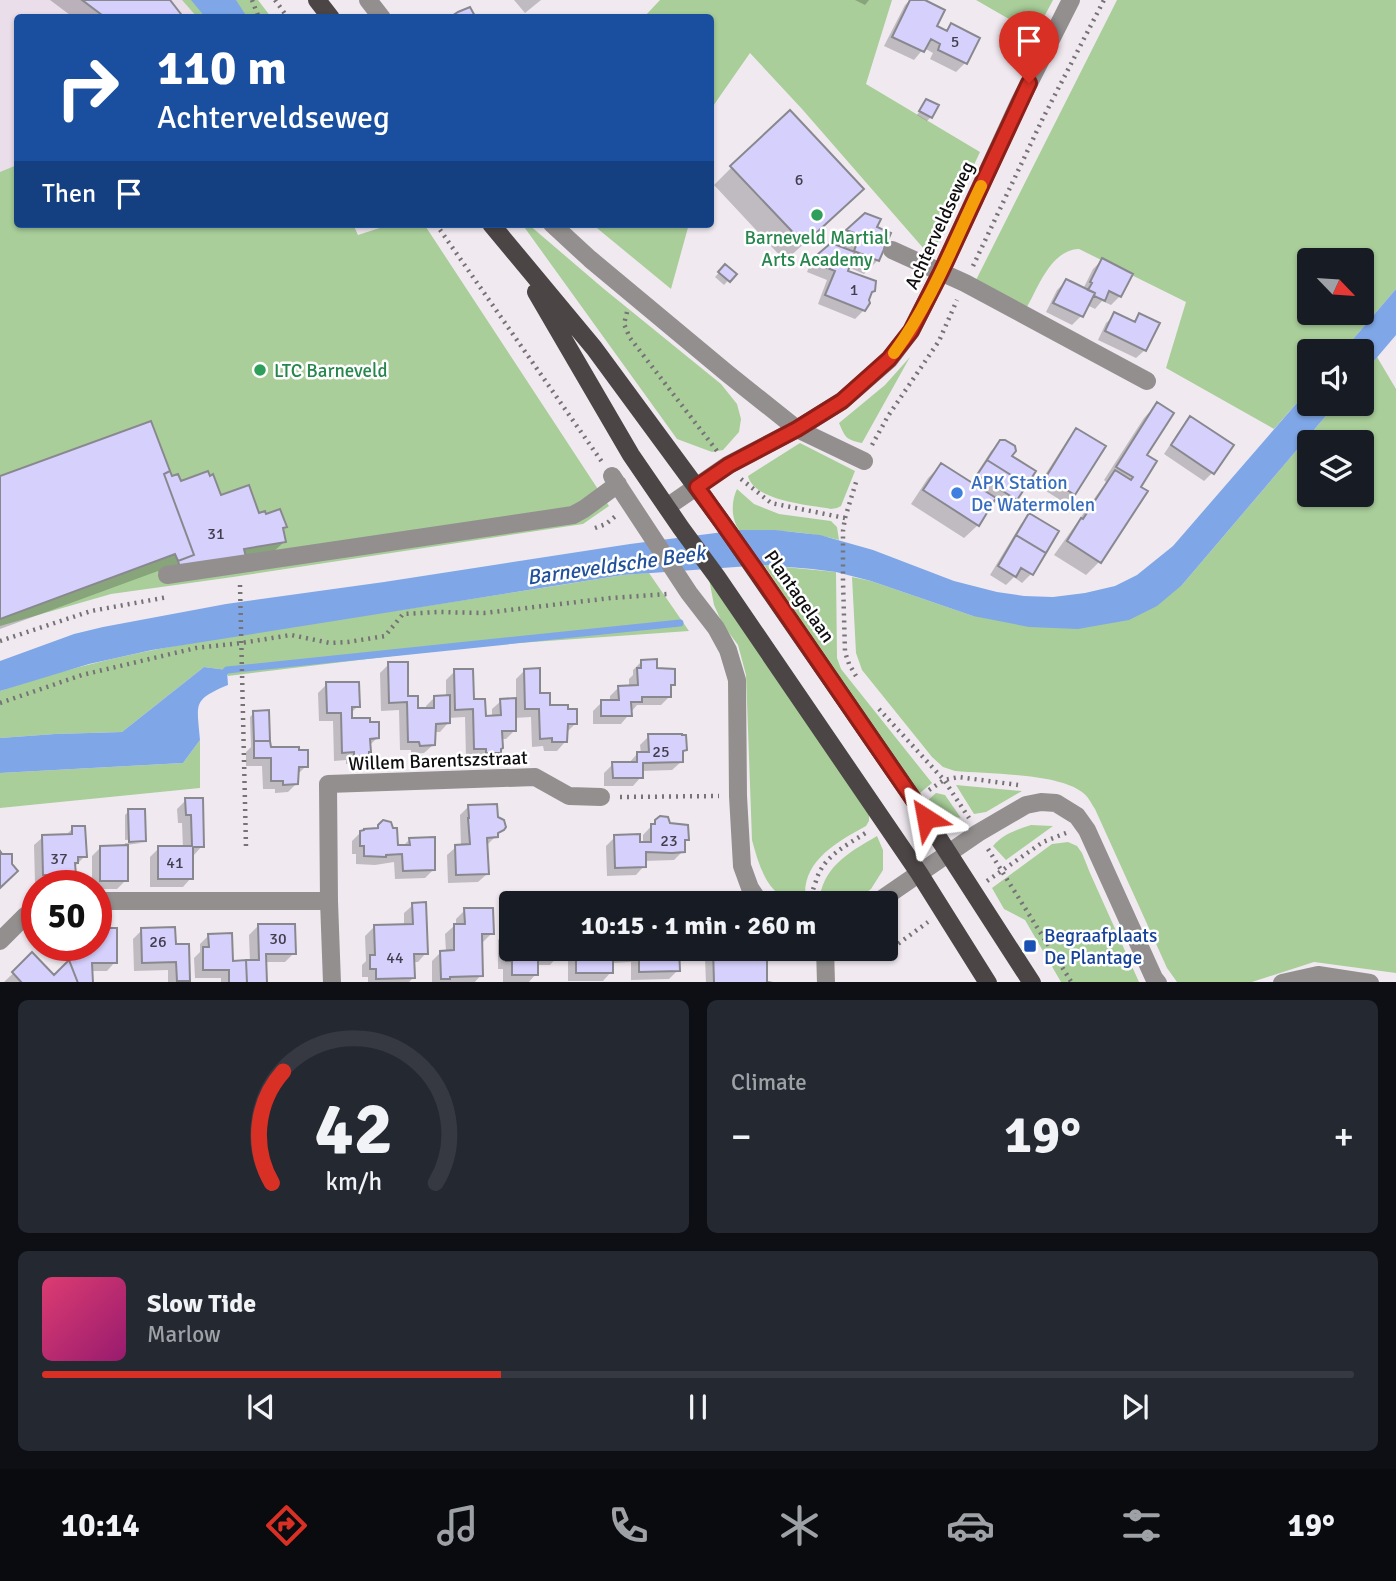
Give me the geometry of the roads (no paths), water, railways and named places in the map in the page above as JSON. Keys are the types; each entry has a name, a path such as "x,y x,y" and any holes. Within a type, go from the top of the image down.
{"main road":[{"path":"317,0 328,14"},
{"name":"Plantagelaan","path":"494,228 594,348 722,522 914,800 1032,982"},
{"name":"Plantagelaan","path":"511,249 631,454 919,873 988,982"}],"street":[{"path":"368,0 379,14"},
{"name":"Achterveldseweg","path":"667,507 729,465 797,429 842,401 889,359 911,331 941,272 1019,103 1071,0"},
{"path":"556,228 727,374 797,429 864,461"},
{"path":"892,250 965,283 1147,381"},
{"path":"167,575 573,515 584,509 615,480 689,593 716,628 733,664 737,680 738,796 743,866 752,891"},
{"name":"Willem Barentszstraat","path":"329,901 328,784 535,777 569,796 601,797"},
{"path":"893,891 978,833 1026,805 1056,803 1077,816 1087,830 1158,982"},
{"path":"112,901 329,901 332,982"},
{"path":"0,941 21,919"},
{"path":"826,982 830,961"},
{"path":"1282,982 1318,975 1370,982"}],"water":[{"path":"191,0 236,0 245,14 203,14"},
{"path":"1396,289 1396,335 1374,361 1374,339 1353,339 1364,326 1374,326 1374,315"},
{"name":"Barneveldsche Beek","path":"1297,403 1297,416 1326,416 1314,430 1297,430 1297,450 1182,585 1157,606 1129,620 1078,629 1029,627 973,616 871,581 836,572 764,565 623,575 152,650 89,664 0,691 0,661 74,634 103,627 226,604 739,530 775,530 820,535 873,550 954,581 1024,596 1053,597 1115,586 1137,575 1173,546"},
{"path":"204,667 227,670 228,685 208,695 199,704 200,740 183,763 0,773 0,738 122,732"}],"waterway":[{"path":"221,676 227,670 680,623"}],"place":[{"name":"Barneveld Martial Arts Academy","path":"817,215"},
{"name":"LTC Barneveld","path":"260,370"},
{"name":"APK Station De Watermolen","path":"957,493"},
{"name":"Begraafplaats De Plantage","path":"1030,946"}]}
